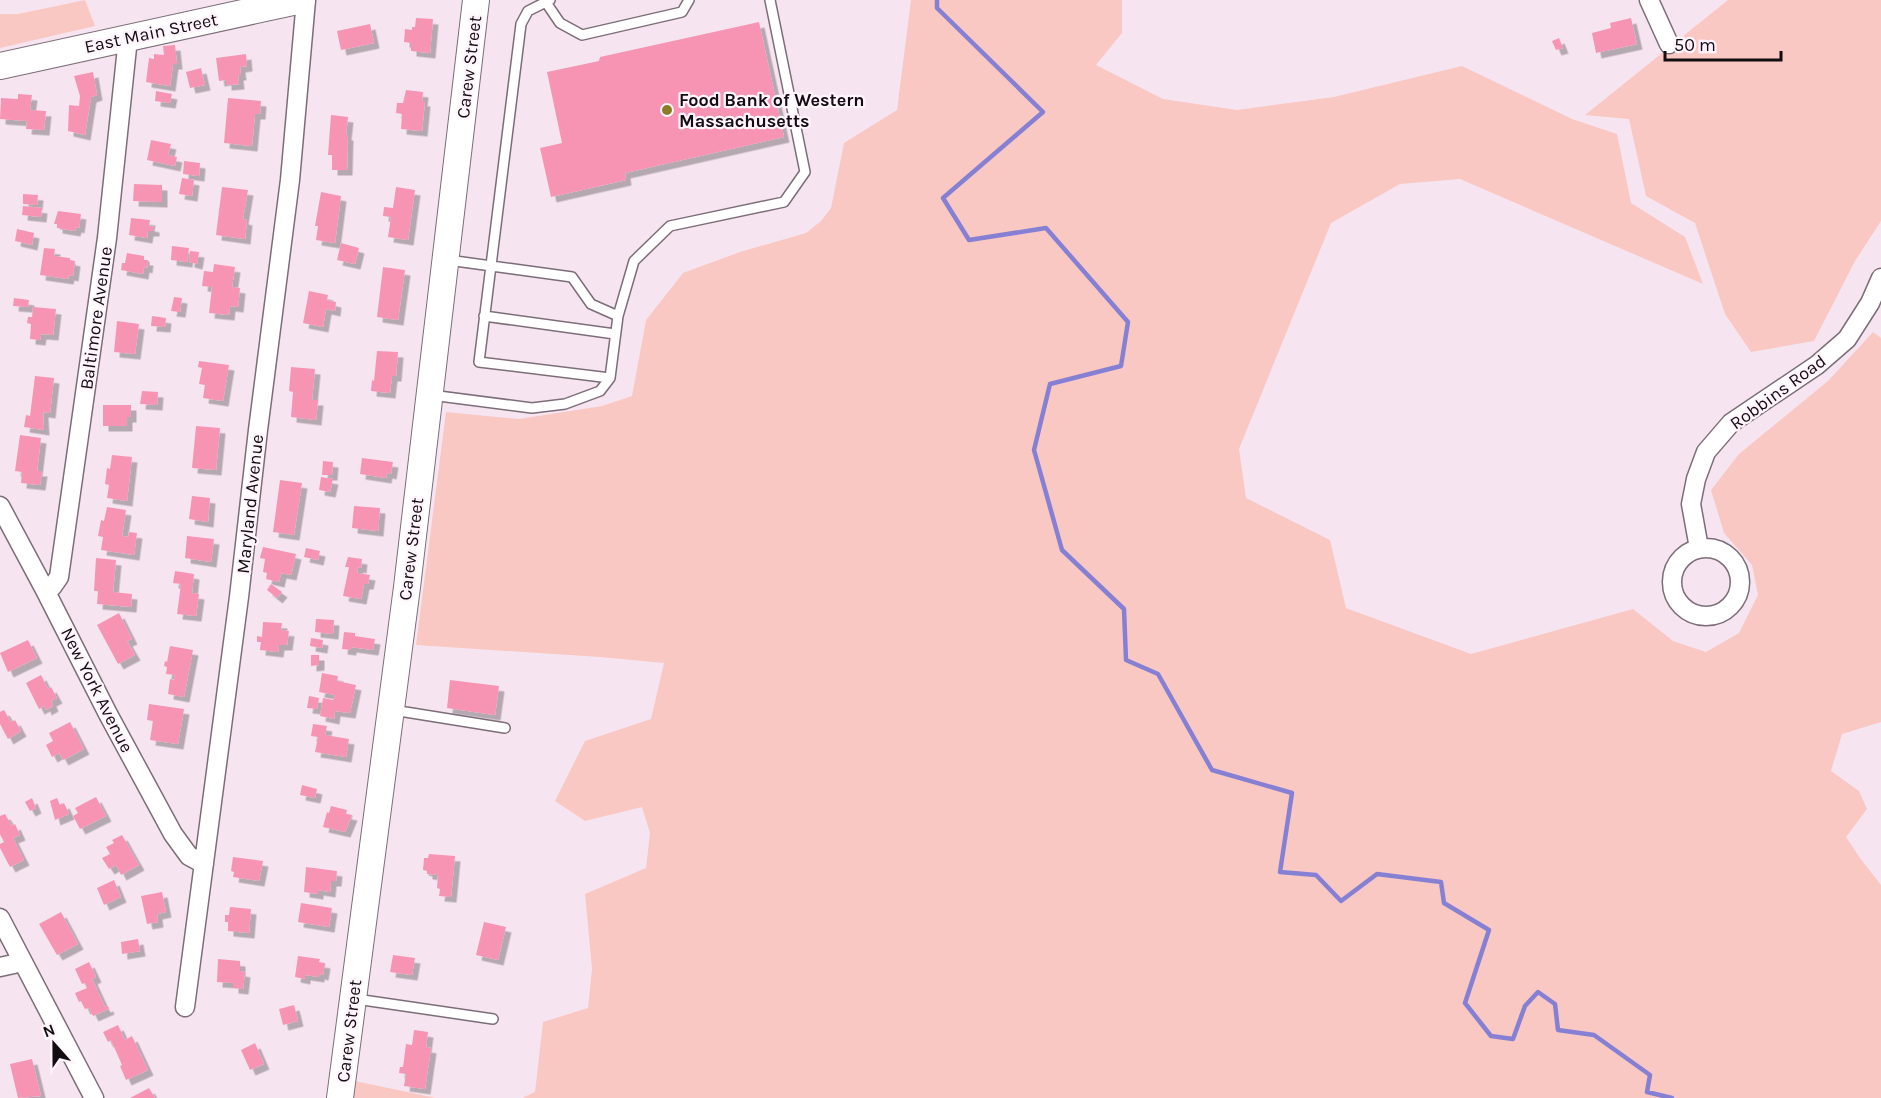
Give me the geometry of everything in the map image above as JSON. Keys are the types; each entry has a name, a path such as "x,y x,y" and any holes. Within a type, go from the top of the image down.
{"street":[{"name":"East Main Street","path":"0,66 299,0"},
{"name":"Maryland Avenue","path":"185,1007 290,180 299,0"},
{"name":"Carew Street","path":"340,1098 391,709 476,0"},
{"path":"1649,0 1669,44"},
{"name":"Baltimore Avenue","path":"45,590 52,587 59,577 78,453 107,238 128,38"},
{"name":"Robbins Road","path":"1699,548 1691,504 1696,479 1706,452 1731,423 1817,365 1847,339 1870,303 1881,278"},
{"name":"New York Avenue","path":"0,506 108,714 174,834 189,856 204,864"},
{"path":"0,918 94,1098"},
{"path":"0,967 24,962"}],"lane":[{"path":"610,378 479,362 521,24 528,11 548,1 560,23 582,34 682,12 689,0"},
{"path":"429,395 532,408 565,404 600,391 610,378 618,316 634,261 670,226 784,202 805,172 770,0"},
{"path":"445,259 572,277 591,304 618,316"},
{"path":"484,316 615,334"},
{"path":"391,709 505,728"},
{"path":"354,999 493,1018"}],"shaded area":[{"path":"85,0 95,26 0,48 0,14 18,14"},
{"path":"911,0 1122,0 1122,33 1096,65 1163,99 1237,110 1334,97 1462,66 1572,119 1617,134 1631,203 1685,237 1703,284 1460,179 1400,184 1331,223 1239,449 1246,498 1330,540 1346,608 1471,654 1633,609 1673,641 1706,652 1739,633 1758,595 1752,565 1724,533 1711,490 1739,454 1828,381 1873,332 1881,338 1881,722 1842,734 1831,771 1859,791 1867,809 1846,837 1881,885 1881,1098 522,1098 535,1092 543,1022 588,1008 592,969 585,894 646,868 650,833 642,807 585,821 555,801 585,741 651,719 664,663 416,645 446,412 519,419 602,406 632,396 646,320 683,273 740,252 806,233 821,221 831,208 844,143 897,110"},
{"path":"1728,0 1881,0 1881,221 1855,261 1814,341 1751,352 1725,314 1695,223 1646,196 1629,119 1585,115"},
{"path":"355,1081 436,1098 352,1098"}],"building":[{"path":"416,18 433,19 430,53 411,51 411,43 404,42 405,29 412,30 412,27 415,27"},
{"path":"1631,18 1637,44 1596,53 1592,33 1611,28 1610,23"},
{"name":"Food Bank of Western Massachusetts","path":"759,22 784,137 625,173 626,180 551,197 540,148 562,143 547,72 599,61 600,57"},
{"path":"370,24 374,43 341,50 337,31"},
{"path":"1559,38 1563,48 1556,50 1552,41"},
{"path":"175,45 177,64 173,64 170,86 146,82 149,58 154,59 154,54 164,55 163,46"},
{"path":"246,54 247,66 240,67 239,84 226,85 226,80 219,81 216,58"},
{"path":"201,68 205,85 190,88 186,72"},
{"path":"93,72 97,95 91,97 85,135 68,131 69,105 79,106 80,96 74,76"},
{"path":"406,90 423,92 422,101 425,101 422,131 401,129 402,114 396,113 397,103 403,103"},
{"path":"156,91 172,94 170,103 155,101"},
{"path":"18,94 32,95 30,110 46,111 44,130 26,129 27,121 0,119 1,98 18,99"},
{"path":"228,98 261,101 260,114 255,114 252,146 224,143"},
{"path":"331,115 348,117 347,170 332,170 332,155 328,155"},
{"path":"151,140 171,144 168,155 177,157 175,166 147,160"},
{"path":"184,161 200,163 199,176 183,174"},
{"path":"182,178 194,180 192,196 179,194"},
{"path":"134,184 162,185 162,202 133,201"},
{"path":"222,187 248,190 243,219 247,220 245,239 216,235"},
{"path":"396,187 415,190 408,240 388,237 391,217 383,216 384,207 393,208"},
{"path":"321,192 341,196 335,243 316,240 318,226 315,226"},
{"path":"23,194 38,195 37,205 23,204"},
{"path":"23,206 42,208 41,217 22,215"},
{"path":"58,211 81,214 79,228 76,227 75,231 57,228 57,224 54,224"},
{"path":"131,218 150,220 149,226 154,227 154,231 148,231 147,238 129,235"},
{"path":"17,229 34,233 32,245 15,241"},
{"path":"341,243 359,248 355,264 337,260"},
{"path":"172,246 189,248 187,262 171,260"},
{"path":"44,248 55,249 54,256 75,261 73,276 69,275 68,279 40,275"},
{"path":"190,251 199,252 197,264 189,262"},
{"path":"127,253 144,256 144,260 148,260 143,274 121,270"},
{"path":"214,264 235,267 232,287 240,288 238,307 230,306 229,315 209,313 212,287 202,286 204,271 213,272"},
{"path":"383,267 405,270 398,320 377,317"},
{"path":"309,291 328,295 327,300 336,302 335,311 326,309 323,327 303,323"},
{"path":"174,297 182,298 180,312 171,311"},
{"path":"14,298 29,300 28,307 13,306"},
{"path":"33,307 56,309 53,335 41,334 40,340 30,339 31,324 27,323 28,317 32,317"},
{"path":"152,316 166,318 165,327 151,326"},
{"path":"117,321 139,324 135,354 114,352"},
{"path":"377,351 398,352 396,376 392,376 390,393 371,391"},
{"path":"199,361 229,365 223,401 203,398 205,385 199,384 202,368 198,367"},
{"path":"291,367 315,369 312,400 318,400 316,420 291,417 293,392 289,391"},
{"path":"35,376 54,378 50,413 43,412 44,430 24,427 26,415 30,416"},
{"path":"142,391 158,392 157,405 140,404"},
{"path":"103,405 131,405 131,417 127,417 127,426 103,426"},
{"path":"196,426 220,428 216,470 192,468"},
{"path":"20,435 41,438 37,471 42,471 40,485 21,483 22,472 15,471"},
{"path":"112,455 132,457 127,501 107,498 109,485 105,484 107,468 110,469"},
{"path":"362,458 393,462 391,474 387,473 386,478 360,474"},
{"path":"323,461 333,462 332,475 322,475"},
{"path":"321,477 333,479 330,492 319,490"},
{"path":"280,480 302,483 294,535 273,532"},
{"path":"192,496 210,498 208,522 189,519"},
{"path":"354,506 380,508 378,531 352,528"},
{"path":"107,507 126,510 122,536 128,537 129,532 137,533 134,555 101,550 103,537 98,536 101,520 104,521"},
{"path":"187,536 214,539 211,562 185,558"},
{"path":"263,547 296,554 291,575 281,573 279,582 266,579 267,573 263,572 265,559 260,558"},
{"path":"306,548 320,551 318,560 304,557"},
{"path":"348,557 362,559 361,568 358,567 357,573 370,575 368,584 364,584 361,599 343,596 349,567 345,567"},
{"path":"96,558 116,560 113,592 132,594 131,607 97,604 98,591 94,591"},
{"path":"175,571 194,574 192,593 199,594 196,616 177,614 181,584 173,583"},
{"path":"271,584 282,592 277,598 267,590"},
{"path":"119,613 132,639 127,641 135,655 118,664 97,625"},
{"path":"316,619 334,620 333,634 315,632"},
{"path":"263,622 282,623 281,630 289,631 287,645 279,645 278,652 260,650 261,642 257,642 257,636 262,637"},
{"path":"344,632 375,639 373,650 351,647 351,650 342,649"},
{"path":"311,638 323,640 322,648 310,646"},
{"path":"28,640 37,658 8,672 0,653"},
{"path":"170,646 193,650 184,697 168,694 170,679 174,680 175,675 166,674 167,667 164,666"},
{"path":"311,655 319,655 319,665 311,666"},
{"path":"322,673 338,676 337,681 356,685 350,713 335,711 334,719 320,716 323,698 333,700 335,695 319,692"},
{"path":"41,675 48,689 51,687 57,698 51,701 53,706 46,710 45,706 39,709 26,683"},
{"path":"450,680 499,686 495,715 447,708"},
{"path":"309,696 319,698 317,709 307,708"},
{"path":"149,704 184,709 178,744 150,740 153,721 147,720"},
{"path":"4,710 11,722 15,720 21,731 8,739 0,724 0,712"},
{"path":"70,722 84,749 63,760 59,753 52,757 46,745 53,741 49,733"},
{"path":"313,724 327,726 325,735 349,739 346,757 315,752 318,737 311,736"},
{"path":"302,785 317,789 315,798 300,795"},
{"path":"96,797 106,816 80,829 73,816 78,813 75,808"},
{"path":"32,798 36,808 30,811 25,802"},
{"path":"57,798 60,805 64,803 69,814 55,820 50,801"},
{"path":"331,806 347,810 346,814 352,815 345,832 323,827"},
{"path":"5,814 12,826 15,824 20,835 13,838 24,860 10,867 0,848 0,844 4,842 0,834 0,816"},
{"path":"122,835 139,865 121,875 116,865 109,869 102,858 110,854 106,847 114,843 112,840"},
{"path":"429,854 455,856 451,897 439,896 438,875 427,874 427,871 423,870 424,858 428,858"},
{"path":"233,857 263,861 259,881 233,877 234,872 231,871"},
{"path":"306,867 337,871 336,881 331,881 330,892 318,890 318,894 304,892"},
{"path":"114,880 121,897 104,905 97,888"},
{"path":"162,892 166,912 157,914 158,922 147,924 141,896"},
{"path":"301,903 332,908 329,927 298,922"},
{"path":"230,907 251,909 249,933 228,931 225,915 229,915"},
{"path":"61,912 78,944 57,955 39,924"},
{"path":"484,922 506,927 498,960 476,955"},
{"path":"138,939 140,951 122,954 121,942"},
{"path":"393,955 415,958 412,975 390,972"},
{"path":"298,956 320,959 319,962 325,963 323,975 319,974 319,977 305,975 305,979 295,977"},
{"path":"218,959 240,961 240,971 245,972 243,989 233,988 233,983 217,982"},
{"path":"89,962 96,977 92,979 105,1007 108,1006 109,1009 93,1016 89,1008 85,1009 81,1001 79,1002 75,993 87,988 85,983 82,984 75,969"},
{"path":"294,1005 298,1021 283,1025 279,1009"},
{"path":"118,1025 125,1040 132,1036 148,1070 126,1080 111,1040 108,1042 103,1032"},
{"path":"414,1030 428,1032 426,1047 431,1048 425,1089 404,1086 406,1074 399,1073 400,1067 403,1067 406,1044 412,1045"},
{"path":"255,1043 264,1064 250,1070 241,1050"},
{"path":"32,1059 41,1096 18,1098 10,1064"},
{"path":"149,1088 155,1098 130,1098"}],"waterway":[{"path":"937,0 937,8 1043,112 943,198 969,240 1046,228 1128,322 1121,366 1050,384 1034,450 1062,550 1124,609 1126,660 1158,674 1212,770 1292,793 1280,872 1316,875 1341,901 1377,874 1441,882 1444,903 1489,930 1465,1003 1491,1036 1513,1039 1525,1006 1538,992 1555,1004 1558,1030 1594,1035 1650,1075 1647,1092 1672,1098"}],"place":[{"name":"Food Bank of Western Massachusetts","path":"667,110"}]}
